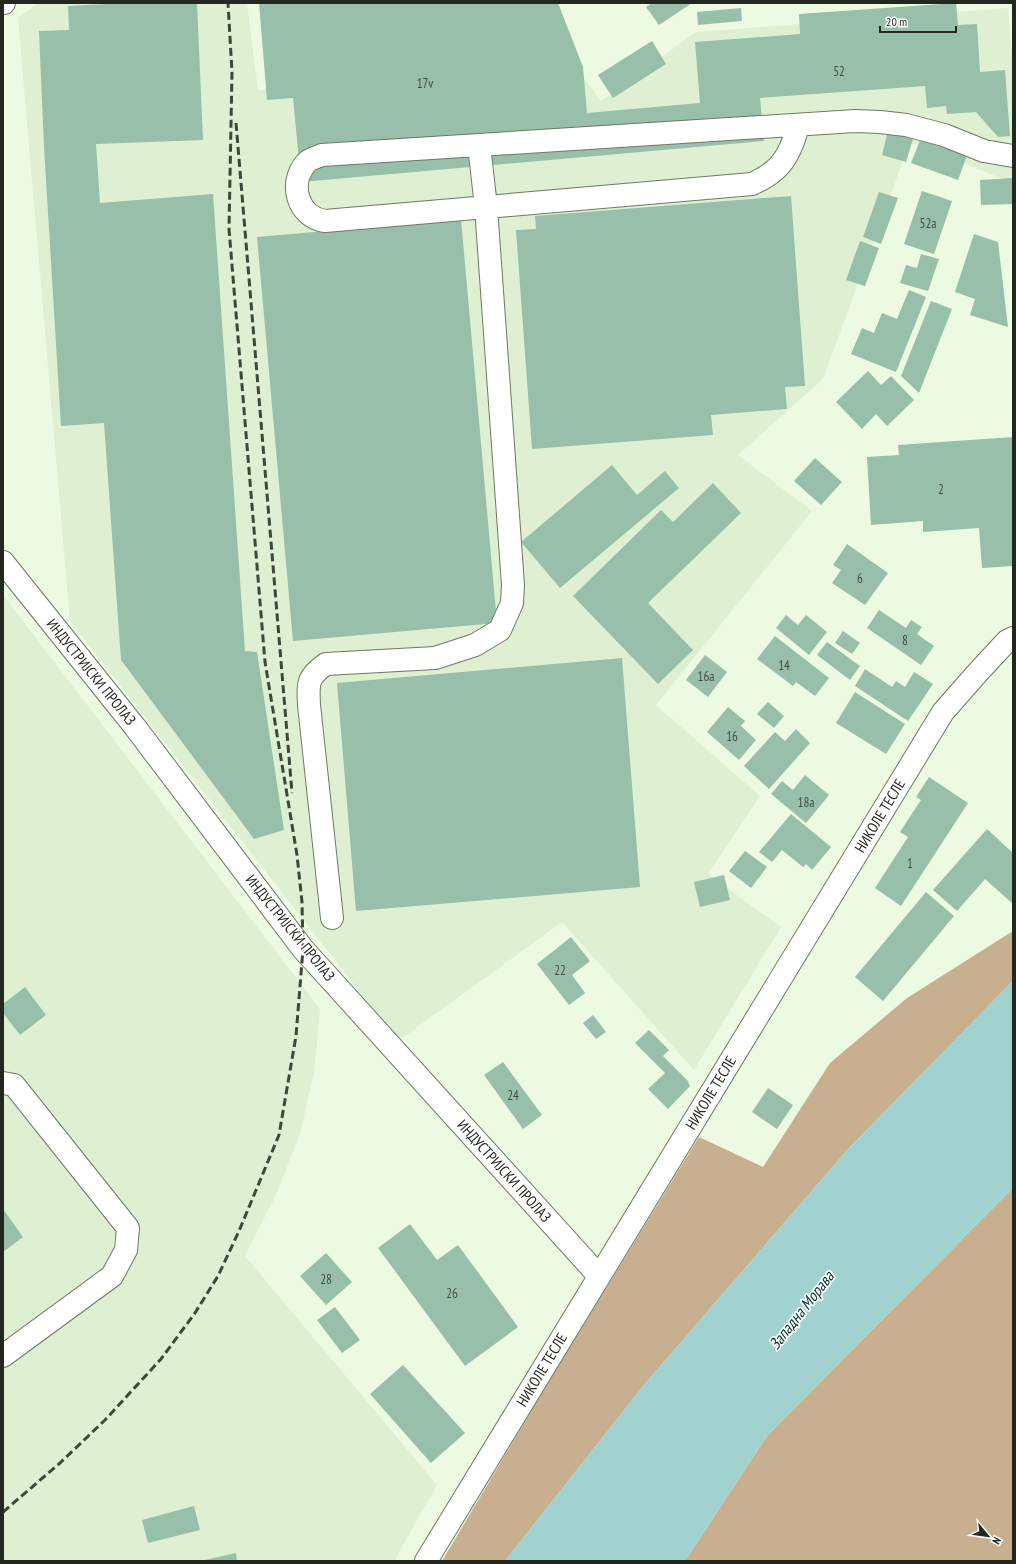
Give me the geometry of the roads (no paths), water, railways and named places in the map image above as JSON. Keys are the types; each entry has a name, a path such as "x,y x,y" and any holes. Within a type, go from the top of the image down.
{"street":[{"path":"798,125 794,142 786,157 772,173 752,184 325,221 312,218 307,214 299,201 298,182 300,171 306,162 322,155 478,144 855,121 906,125 944,135 984,151 1013,156"},
{"path":"332,918 309,705 310,679 314,672 326,664 434,658 474,646 500,630 512,603 513,585 486,207 478,144"},
{"name":"ИНДУСТРИЈСКИ ПРОЛАЗ","path":"3,562 135,727 303,949 599,1276"},
{"name":"НИКОЛЕ ТЕСЛЕ","path":"426,1561 943,712 1007,641 1013,638"},
{"path":"3,1083 14,1085 128,1228 126,1250 112,1276 3,1356"}],"water":[{"name":"Западна Морава","path":"1013,981 1013,1188 767,1436 685,1561 505,1561 644,1385 849,1148"}],"railway":[{"path":"3,1512 60,1463 105,1420 161,1359 195,1313 218,1276 239,1231 279,1135 296,1036 303,949 302,902 297,855 265,662 229,229 232,72 228,3"},
{"path":"236,123 292,793"}]}
